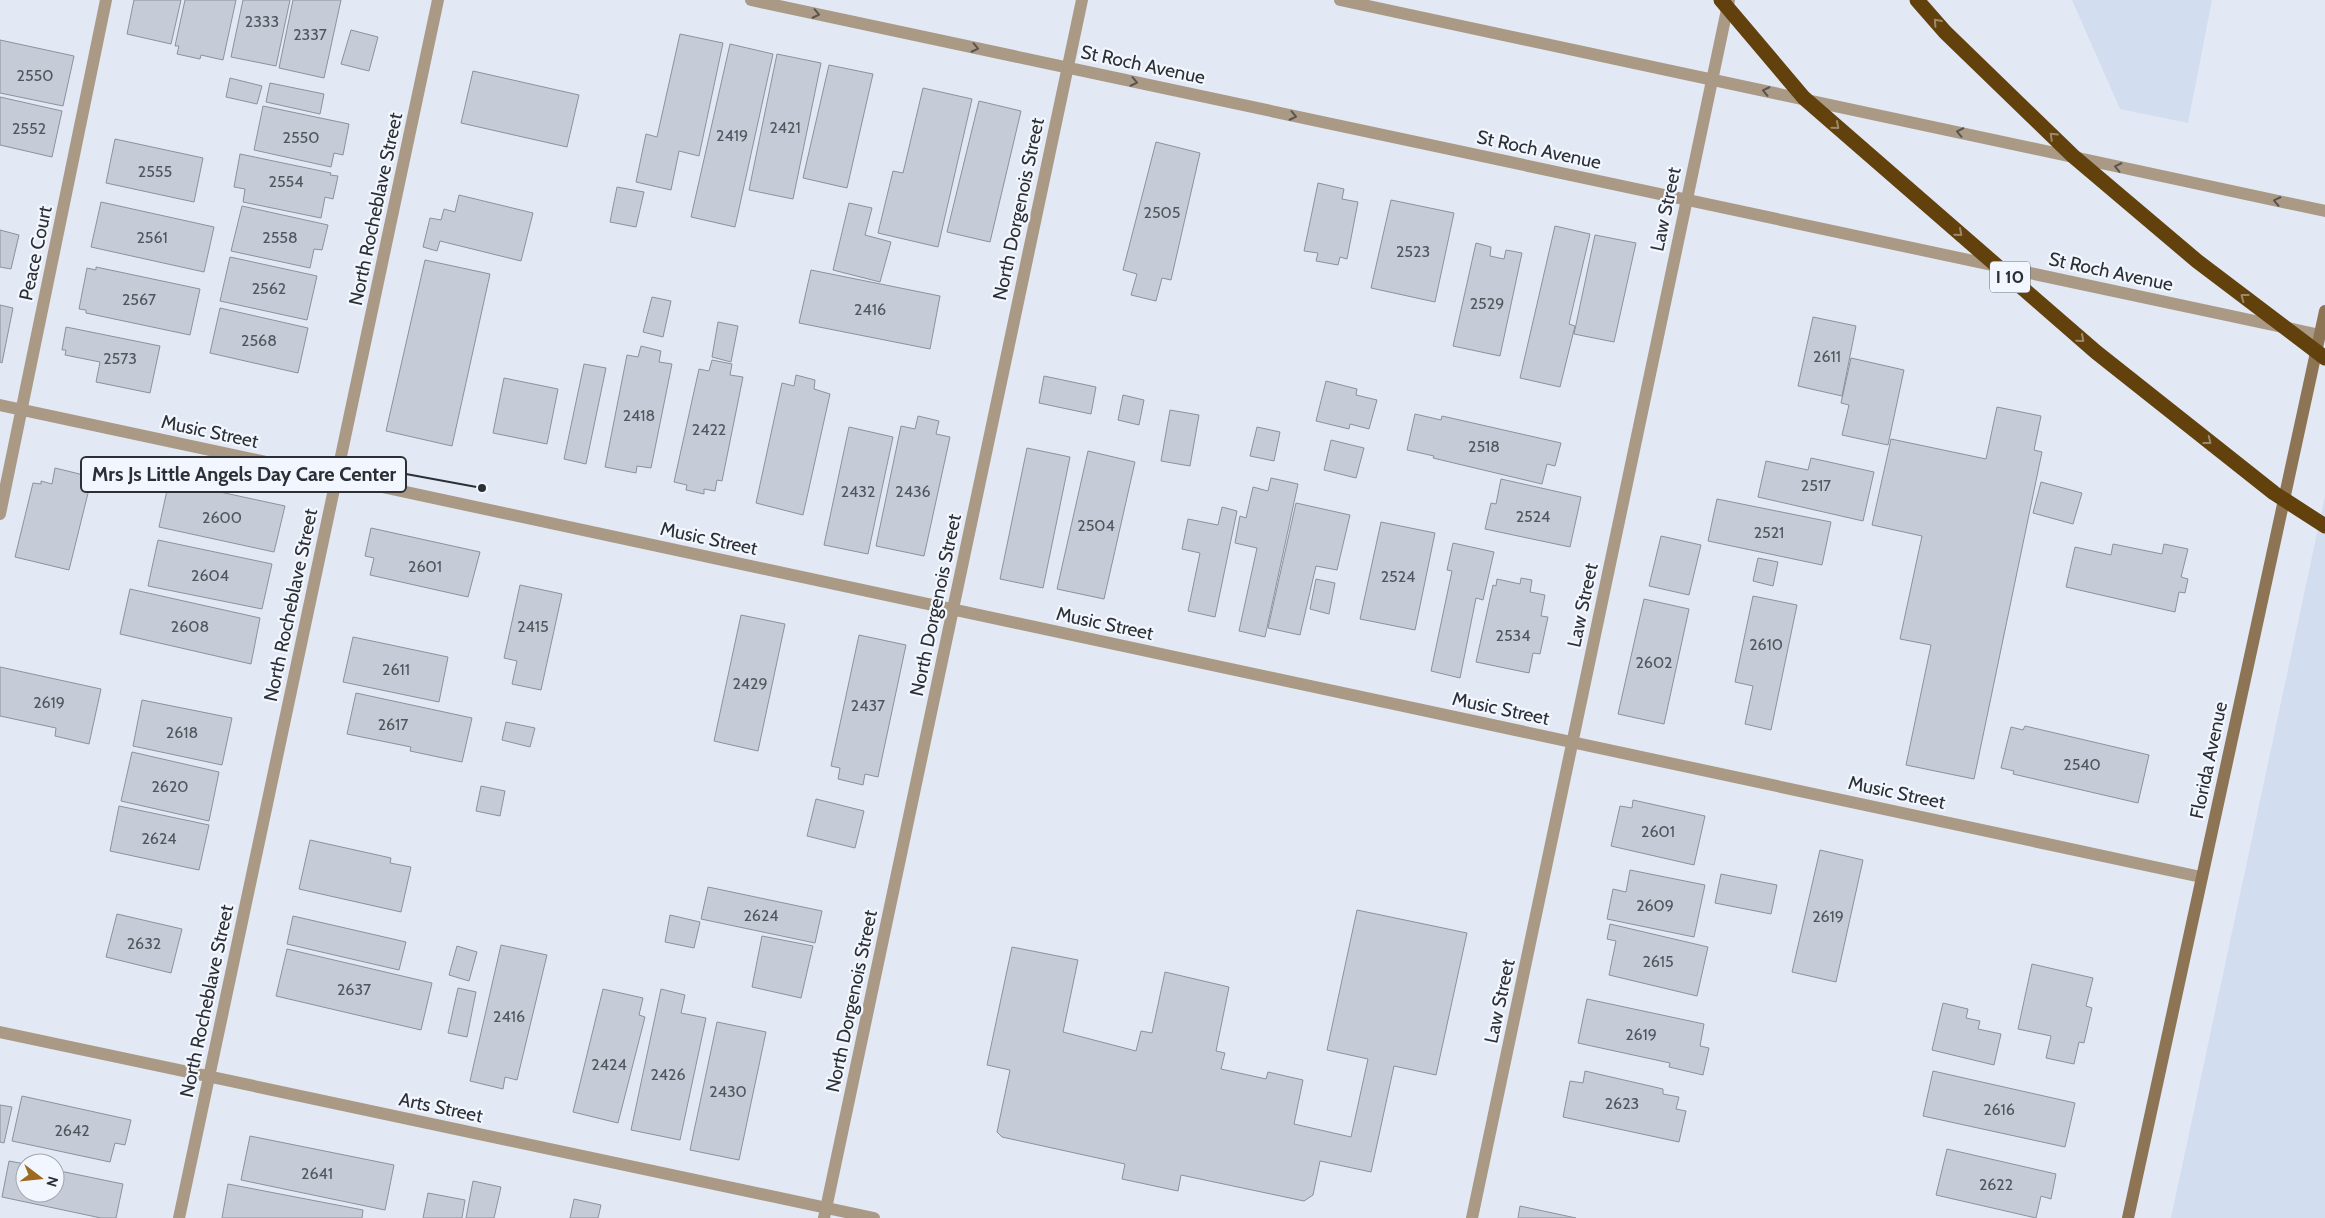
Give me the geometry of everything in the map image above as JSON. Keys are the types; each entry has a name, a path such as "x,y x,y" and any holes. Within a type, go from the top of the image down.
{"highway":[{"name":"I 10","path":"1721,0 1804,98 2096,352 2274,493 2325,526"},
{"path":"1917,0 1945,32 2073,156 2197,261 2325,358"}],"street":[{"name":"Peace Court","path":"0,514 106,0"},
{"name":"North Rocheblave Street","path":"179,1218 438,0"},
{"name":"St Roch Avenue","path":"751,0 2320,335"},
{"name":"North Dorgenois Street","path":"825,1213 1082,0"},
{"path":"1340,0 2325,211"},
{"name":"Law Street","path":"1472,1218 1729,0"},
{"name":"Florida Avenue","path":"2128,1218 2325,311"},
{"name":"Music Street","path":"0,405 2201,877"},
{"name":"Arts Street","path":"0,1032 825,1213 874,1218"}],"shaded area":[{"path":"2072,0 2212,0 2188,123 2120,109"},
{"path":"2325,496 2325,1218 2171,1218"}],"building":[{"path":"134,0 181,0 171,44 127,34"},
{"path":"185,0 236,0 223,60 201,55 200,59 177,54 179,46 175,46"},
{"path":"243,0 290,0 276,66 231,57"},
{"path":"293,0 341,0 324,78 279,68"},
{"path":"351,30 378,37 369,71 341,64"},
{"path":"680,34 723,43 699,156 679,151 671,190 636,182 646,134 657,137"},
{"path":"0,40 74,56 63,106 0,93"},
{"path":"730,44 773,54 735,227 691,217"},
{"path":"777,54 821,63 793,199 749,190"},
{"path":"829,65 873,74 847,188 803,178"},
{"path":"473,71 579,95 567,147 461,123"},
{"path":"230,78 262,86 257,104 226,97"},
{"path":"270,83 324,94 320,114 266,102"},
{"path":"923,88 972,99 938,247 878,233 893,171 903,173"},
{"path":"0,97 62,111 52,157 0,145"},
{"path":"979,101 1021,111 990,242 947,232"},
{"path":"263,106 349,124 343,155 334,153 331,167 254,150"},
{"path":"115,139 203,158 194,202 106,183"},
{"path":"1156,142 1200,153 1171,280 1162,278 1156,301 1131,295 1137,274 1123,270"},
{"path":"240,154 338,176 333,199 325,197 321,218 243,202 245,189 234,187"},
{"path":"1318,183 1344,189 1342,199 1358,202 1347,259 1340,257 1338,265 1316,261 1318,253 1304,251"},
{"path":"617,187 644,192 636,227 610,222"},
{"path":"459,195 533,213 521,261 440,241 437,251 423,247 430,218 441,220 444,209 455,212"},
{"path":"1391,200 1454,213 1435,302 1371,288"},
{"path":"101,202 214,227 204,272 91,247"},
{"path":"849,203 872,208 865,235 891,242 880,282 833,270"},
{"path":"242,206 328,225 322,250 314,249 310,268 231,251"},
{"path":"1555,226 1590,234 1569,324 1575,326 1560,387 1520,378"},
{"path":"0,230 19,235 11,269 0,267"},
{"path":"1595,235 1636,243 1614,342 1574,334"},
{"path":"1476,243 1491,247 1490,256 1504,259 1506,250 1522,253 1500,356 1453,346"},
{"path":"230,257 317,276 307,320 220,301"},
{"path":"425,260 490,274 452,446 386,431"},
{"path":"96,267 200,289 190,335 86,313 86,310 79,309 87,268 96,270"},
{"path":"811,270 940,296 930,349 799,323"},
{"path":"652,297 671,301 663,337 643,332"},
{"path":"0,305 13,308 2,363 0,362"},
{"path":"220,308 308,328 298,373 210,353"},
{"path":"1813,317 1856,326 1842,396 1798,386"},
{"path":"718,322 738,326 731,362 712,357"},
{"path":"66,327 160,346 150,393 96,382 100,362 65,355 66,350 62,350"},
{"path":"641,346 661,351 659,362 672,364 651,468 637,466 636,473 605,467 627,355 638,357"},
{"path":"1851,358 1904,370 1888,445 1842,435 1849,405 1841,403"},
{"path":"712,360 732,364 730,375 743,377 722,481 717,480 715,491 704,489 704,494 686,490 687,485 674,482 699,369 709,371"},
{"path":"584,364 606,368 586,464 564,459"},
{"path":"796,375 815,380 814,389 830,394 803,515 756,503 782,383 794,386"},
{"path":"1044,376 1096,387 1091,414 1039,403"},
{"path":"504,378 558,389 547,444 493,433"},
{"path":"1326,381 1357,389 1356,395 1377,400 1369,429 1350,424 1349,429 1316,421"},
{"path":"1123,395 1144,400 1139,425 1118,420"},
{"path":"1997,407 2041,416 2034,450 2042,452 1974,779 1906,765 1931,645 1900,639 1922,536 1872,525 1891,439 1986,459"},
{"path":"1170,410 1199,415 1190,466 1161,461"},
{"path":"1415,414 1441,420 1442,416 1561,443 1555,466 1547,464 1542,484 1407,450"},
{"path":"918,416 939,421 936,434 950,437 924,556 876,546 901,426 915,429"},
{"path":"849,427 893,437 868,554 824,545"},
{"path":"1257,427 1280,432 1274,461 1250,456"},
{"path":"1331,440 1364,448 1356,478 1324,470"},
{"path":"1027,448 1070,457 1043,588 1000,579"},
{"path":"1088,451 1135,462 1104,599 1057,589"},
{"path":"1811,458 1874,472 1863,521 1758,497 1766,461 1808,470"},
{"path":"55,468 92,477 69,570 15,557 33,483 41,484 41,481 52,484"},
{"path":"1271,478 1298,484 1265,637 1239,631 1257,548 1235,543 1240,516 1246,518 1253,487 1268,491"},
{"path":"1501,479 1581,497 1570,547 1485,529 1491,503 1496,504"},
{"path":"169,481 285,506 274,552 159,527"},
{"path":"2041,482 2082,493 2073,524 2033,513"},
{"path":"1717,499 1831,522 1822,565 1708,541"},
{"path":"1296,503 1350,515 1337,570 1316,566 1300,635 1268,628"},
{"path":"1222,507 1237,511 1215,617 1188,611 1200,553 1182,549 1188,519 1218,525"},
{"path":"1381,522 1435,533 1415,630 1360,619"},
{"path":"371,528 480,552 468,597 370,575 374,558 365,556"},
{"path":"1661,536 1701,545 1689,595 1649,586"},
{"path":"158,540 272,564 262,609 148,586"},
{"path":"1453,543 1494,552 1483,600 1476,598 1460,678 1431,671 1452,571 1447,570"},
{"path":"2113,544 2162,554 2164,544 2188,549 2181,577 2188,579 2185,593 2179,592 2175,612 2066,587 2075,547 2111,555"},
{"path":"1758,558 1778,562 1773,586 1753,581"},
{"path":"1521,578 1532,580 1530,592 1545,595 1541,616 1548,617 1540,654 1533,653 1529,673 1476,662 1493,585 1496,586 1497,579 1520,584"},
{"path":"1316,579 1335,583 1329,614 1310,609"},
{"path":"520,585 562,594 541,690 512,684 517,661 504,658"},
{"path":"130,589 260,618 251,664 120,634"},
{"path":"1753,596 1797,605 1771,730 1745,724 1753,686 1735,682"},
{"path":"1644,599 1689,609 1664,724 1618,714"},
{"path":"741,615 785,624 758,751 714,741"},
{"path":"859,635 906,645 878,777 865,774 863,785 838,779 840,768 831,766"},
{"path":"353,637 448,657 439,702 343,682"},
{"path":"0,667 101,689 89,744 55,736 56,728 0,716"},
{"path":"356,693 472,718 462,762 410,751 411,747 347,734"},
{"path":"142,700 232,718 222,765 133,746"},
{"path":"506,722 535,728 530,747 502,740"},
{"path":"2025,726 2149,755 2138,803 2013,774 2014,771 2001,768 2011,727 2023,730"},
{"path":"132,752 219,772 209,821 121,801"},
{"path":"481,786 505,791 500,816 476,811"},
{"path":"816,799 864,811 855,848 807,836"},
{"path":"1633,800 1705,816 1694,865 1611,846 1620,806 1632,808"},
{"path":"119,806 209,825 199,870 110,851"},
{"path":"310,840 391,858 390,863 411,867 401,912 299,889"},
{"path":"1820,850 1863,860 1836,982 1792,972"},
{"path":"1630,870 1705,885 1694,937 1607,919 1613,889 1626,892"},
{"path":"1721,874 1777,885 1771,914 1715,903"},
{"path":"708,887 822,911 815,943 701,919"},
{"path":"1357,910 1467,933 1436,1075 1394,1066 1371,1172 1320,1161 1313,1195 1304,1201 1181,1175 1178,1191 1122,1179 1125,1164 1002,1137 997,1132 1010,1070 987,1065 1012,947 1078,960 1063,1032 1136,1051 1141,1031 1152,1033 1165,972 1229,987 1216,1051 1225,1053 1221,1069 1266,1079 1268,1072 1303,1080 1294,1124 1351,1137 1368,1059 1327,1050"},
{"path":"117,914 182,929 171,973 106,957"},
{"path":"670,915 700,922 694,948 665,942"},
{"path":"293,916 406,942 399,970 287,944"},
{"path":"1610,924 1708,947 1697,996 1609,975 1616,941 1607,939"},
{"path":"762,936 813,946 801,998 752,987"},
{"path":"501,945 547,955 517,1080 505,1077 503,1089 470,1081"},
{"path":"457,946 477,952 469,981 449,975"},
{"path":"287,949 432,983 421,1030 276,996"},
{"path":"2032,964 2093,978 2086,1006 2092,1008 2084,1043 2079,1042 2074,1064 2046,1058 2051,1036 2018,1029"},
{"path":"458,988 476,992 467,1037 448,1033"},
{"path":"603,989 643,998 639,1015 645,1017 618,1123 573,1112"},
{"path":"661,989 685,995 681,1013 706,1018 680,1140 631,1130"},
{"path":"1587,999 1704,1024 1700,1046 1709,1048 1703,1075 1669,1067 1670,1063 1578,1043"},
{"path":"1943,1003 1968,1009 1966,1018 1980,1021 1978,1029 2001,1034 1994,1065 1932,1050"},
{"path":"717,1022 766,1032 739,1160 690,1150"},
{"path":"1585,1071 1663,1089 1663,1094 1679,1097 1676,1109 1686,1111 1679,1142 1563,1117 1570,1081 1583,1083"},
{"path":"1933,1071 2075,1103 2065,1147 1923,1116"},
{"path":"22,1096 131,1120 125,1145 115,1143 110,1162 12,1141"},
{"path":"0,1105 12,1107 4,1143 0,1142"},
{"path":"250,1136 394,1165 385,1210 241,1180"},
{"path":"1947,1149 2056,1174 2051,1199 2041,1196 2036,1218 1936,1195"},
{"path":"9,1161 15,1162 15,1200 2,1197"},
{"path":"65,1172 123,1184 116,1218 101,1218 30,1203 65,1203"},
{"path":"473,1181 501,1187 494,1218 466,1218"},
{"path":"228,1184 363,1210 362,1218 222,1218"},
{"path":"428,1193 465,1200 462,1218 423,1218"},
{"path":"574,1199 601,1205 598,1218 570,1218"},
{"path":"1520,1206 1576,1218 1518,1218"}],"place":[{"name":"Mrs Js Little Angels Day Care Center","path":"482,488"}]}
